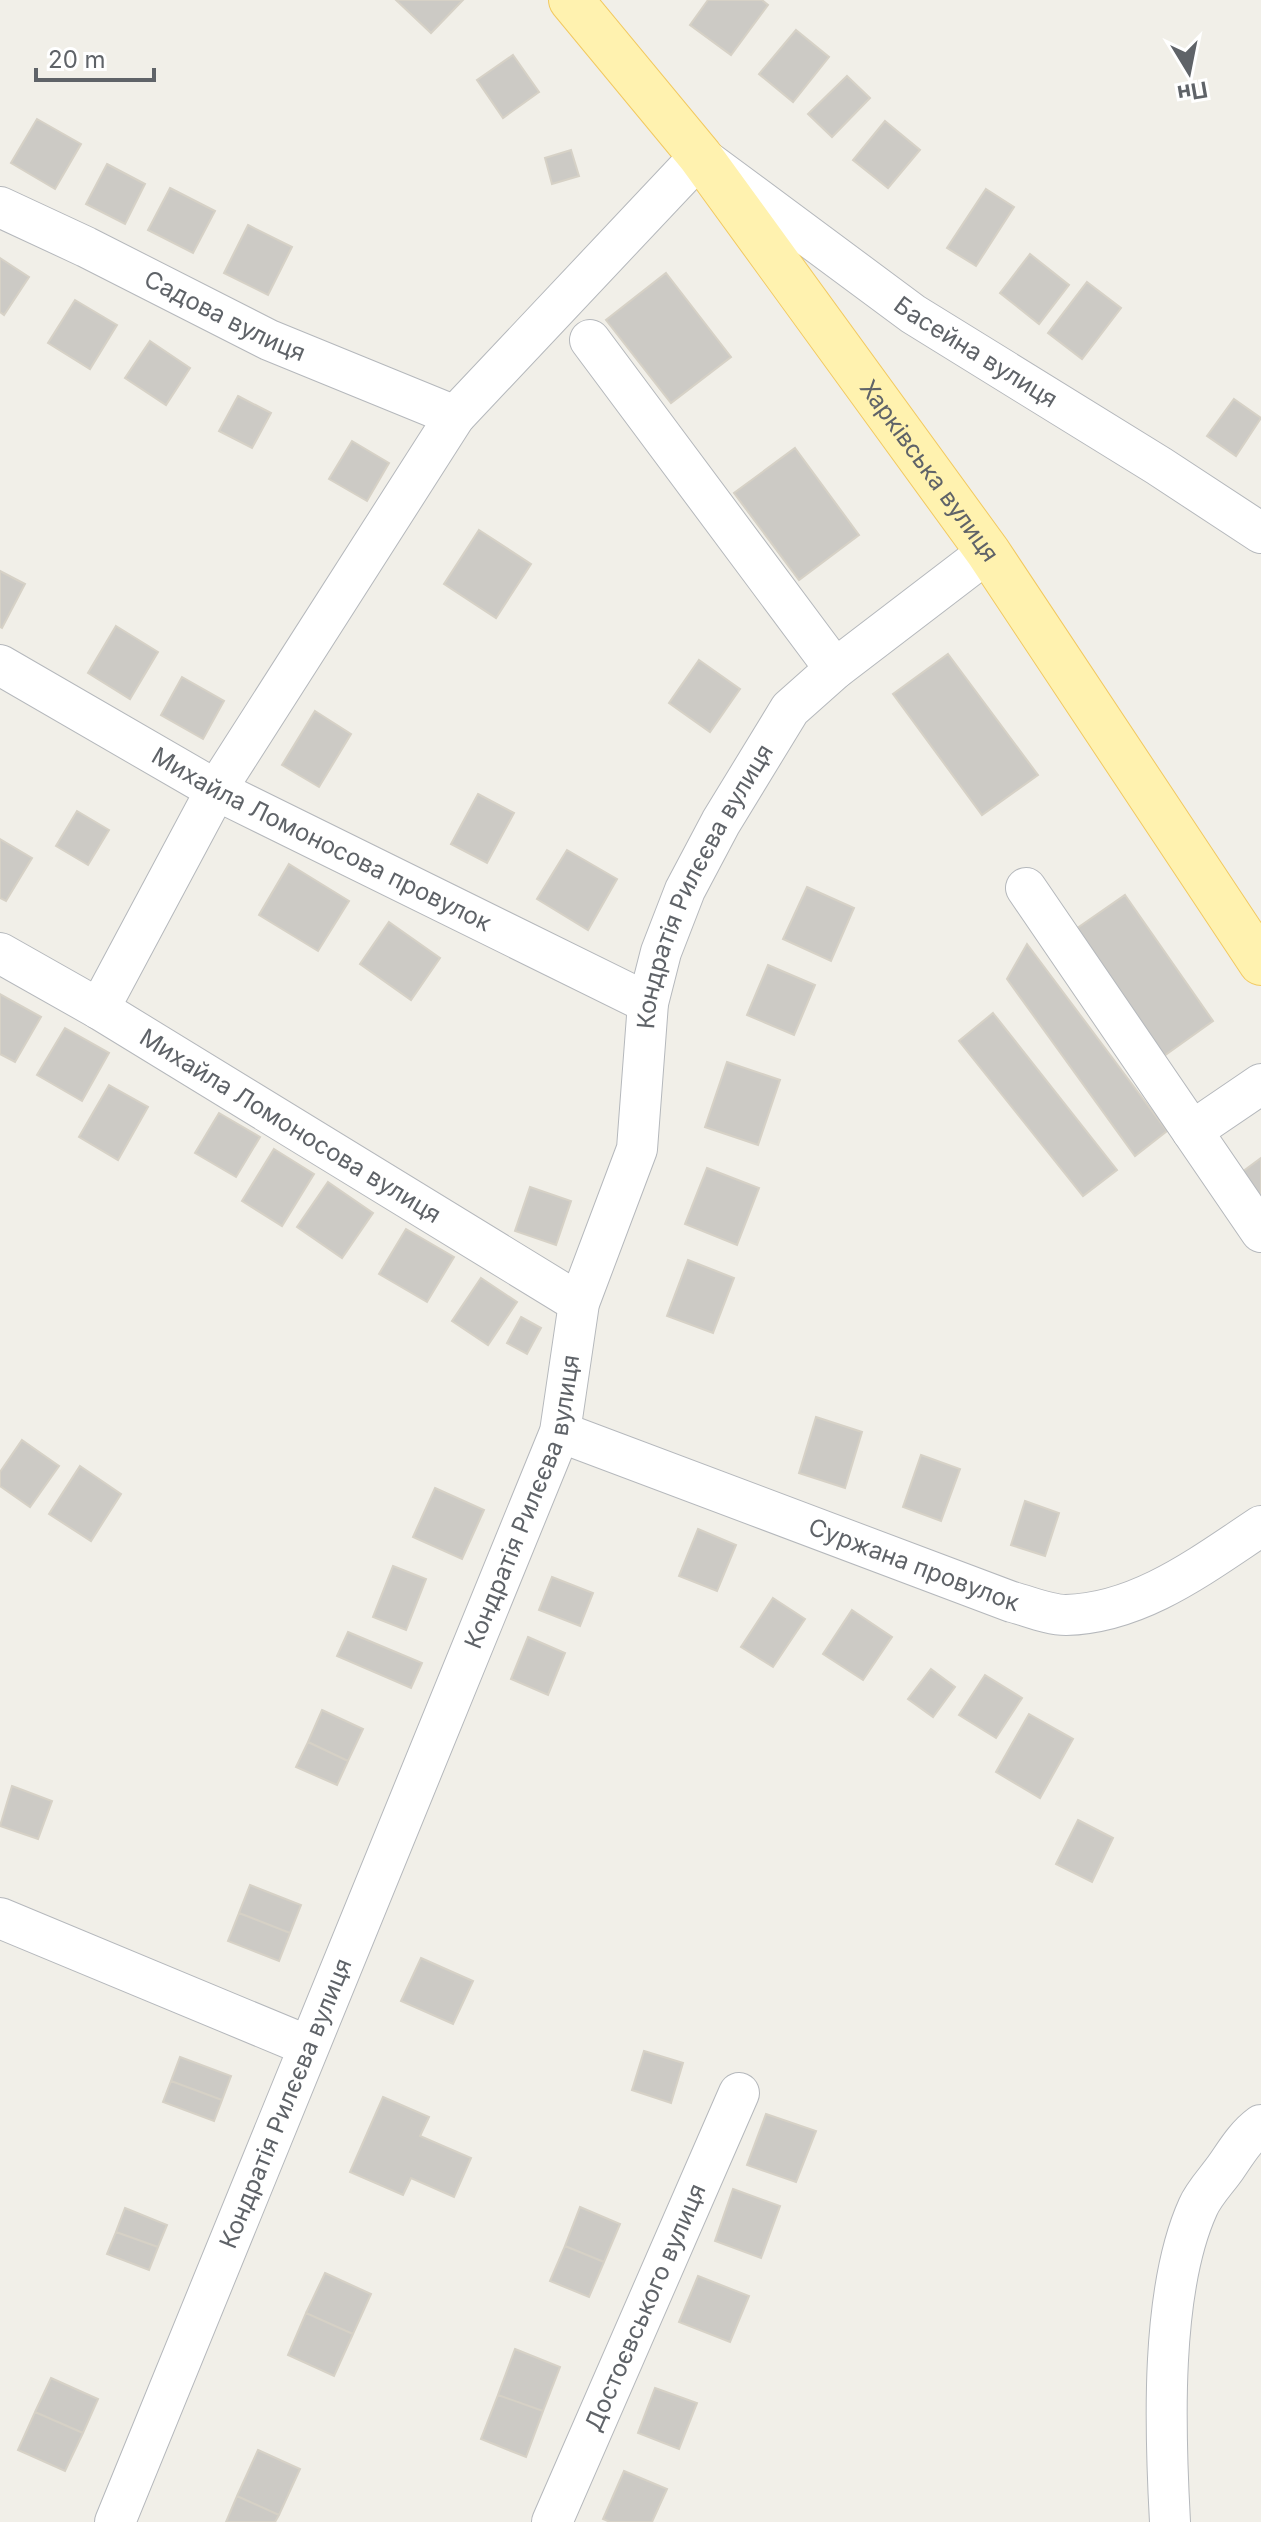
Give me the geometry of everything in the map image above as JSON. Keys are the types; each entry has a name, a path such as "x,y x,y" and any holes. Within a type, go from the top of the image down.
{"main road":[{"name":"Харківська вулиця","path":"571,0 700,156 988,552 1261,963"}],"street":[{"path":"99,1009 216,790 455,416 700,156"},
{"name":"Басейна вулиця","path":"700,156 913,314 1261,533"},
{"name":"Садова вулиця","path":"0,207 269,340 455,416"},
{"path":"590,340 835,669"},
{"name":"Кондратія Рилєєва вулиця","path":"115,2522 560,1432 579,1303 637,1149 648,1003 661,952 685,890 721,822 790,709 835,669 988,552"},
{"name":"Михайла Ломоносова провулок","path":"0,665 216,790 648,1003"},
{"path":"1026,888 1261,1232"},
{"name":"Михайла Ломоносова вулиця","path":"0,953 99,1009 579,1303"},
{"path":"1192,1131 1261,1084"},
{"name":"Суржана провулок","path":"560,1432 1012,1602 1064,1615 1118,1607 1178,1581 1261,1526"},
{"path":"0,1918 308,2046"},
{"name":"Достоєвського вулиця","path":"552,2522 739,2093"},
{"path":"1172,2519 1166,2443 1170,2343 1179,2266 1198,2206 1249,2134 1261,2125"}],"building":[{"path":"396,0 463,0 431,33"},
{"path":"708,0 762,0 768,5 731,55 690,25"},
{"path":"796,30 829,57 793,102 759,74"},
{"path":"513,55 539,92 503,118 477,80"},
{"path":"847,76 870,98 832,137 808,114"},
{"path":"37,119 81,144 55,189 11,163"},
{"path":"885,121 920,150 888,188 853,160"},
{"path":"571,150 579,176 552,184 545,158"},
{"path":"107,164 145,184 125,224 86,204"},
{"path":"170,188 215,211 193,253 148,230"},
{"path":"986,189 1014,207 976,266 947,248"},
{"path":"248,225 292,247 268,295 224,273"},
{"path":"1030,254 1069,285 1039,324 1000,293"},
{"path":"0,258 29,277 4,315 0,312"},
{"path":"666,273 731,357 671,403 606,320"},
{"path":"1087,282 1121,308 1082,359 1048,333"},
{"path":"75,300 117,325 90,369 48,343"},
{"path":"150,341 190,368 166,405 125,378"},
{"path":"238,396 271,413 252,448 219,431"},
{"path":"1234,399 1261,418 1236,456 1207,436"},
{"path":"352,441 389,463 367,501 329,479"},
{"path":"795,448 859,535 799,580 734,493"},
{"path":"479,530 531,564 496,618 444,584"},
{"path":"0,571 25,584 2,628 0,627"},
{"path":"116,626 158,652 130,699 88,673"},
{"path":"948,654 1038,775 982,815 893,694"},
{"path":"699,660 740,689 710,732 669,703"},
{"path":"182,677 224,701 203,739 161,715"},
{"path":"315,711 351,734 319,787 282,765"},
{"path":"478,794 514,813 487,863 451,844"},
{"path":"77,811 109,830 88,865 56,846"},
{"path":"0,839 32,858 6,901 0,898"},
{"path":"567,850 617,879 588,930 537,899"},
{"path":"289,864 349,901 318,951 259,915"},
{"path":"807,887 854,908 831,961 783,939"},
{"path":"1125,895 1213,1021 1161,1058 1073,931"},
{"path":"389,922 440,958 411,1000 360,964"},
{"path":"1027,944 1167,1131 1135,1156 1007,979"},
{"path":"768,965 815,985 794,1035 747,1015"},
{"path":"0,994 41,1017 15,1062 0,1054"},
{"path":"993,1013 1117,1170 1083,1196 959,1041"},
{"path":"65,1028 109,1053 82,1101 37,1075"},
{"path":"727,1062 780,1080 758,1145 705,1127"},
{"path":"109,1085 148,1107 118,1160 79,1137"},
{"path":"219,1113 260,1137 236,1177 195,1153"},
{"path":"274,1149 314,1174 282,1226 242,1201"},
{"path":"1261,1158 1261,1207 1238,1175"},
{"path":"707,1168 759,1188 737,1245 685,1224"},
{"path":"328,1182 373,1213 342,1258 297,1227"},
{"path":"530,1187 571,1201 556,1245 515,1231"},
{"path":"406,1229 454,1257 427,1302 379,1274"},
{"path":"688,1260 734,1278 713,1333 667,1316"},
{"path":"481,1278 517,1302 488,1345 452,1321"},
{"path":"521,1317 541,1328 527,1354 507,1343"},
{"path":"816,1417 862,1432 845,1488 799,1473"},
{"path":"22,1440 59,1466 30,1507 0,1486 0,1472"},
{"path":"921,1455 960,1469 941,1521 903,1507"},
{"path":"80,1466 121,1494 91,1541 49,1514"},
{"path":"435,1488 484,1510 462,1559 413,1537"},
{"path":"1025,1501 1059,1513 1045,1556 1011,1545"},
{"path":"698,1529 736,1545 717,1591 679,1576"},
{"path":"393,1566 426,1579 406,1630 373,1617"},
{"path":"552,1577 593,1593 580,1626 539,1610"},
{"path":"773,1598 805,1619 773,1667 741,1647"},
{"path":"852,1610 892,1637 863,1680 823,1654"},
{"path":"348,1632 422,1663 411,1688 337,1656"},
{"path":"528,1637 565,1653 548,1695 511,1679"},
{"path":"931,1669 955,1687 933,1717 908,1699"},
{"path":"985,1675 1022,1698 996,1738 959,1715"},
{"path":"322,1710 363,1729 348,1761 308,1742"},
{"path":"1029,1714 1073,1739 1040,1798 996,1772"},
{"path":"308,1742 348,1761 337,1785 296,1767"},
{"path":"12,1786 52,1801 38,1839 0,1826"},
{"path":"1078,1820 1113,1838 1092,1882 1056,1864"},
{"path":"250,1885 301,1905 290,1933 239,1913"},
{"path":"239,1913 290,1933 279,1961 228,1941"},
{"path":"421,1958 473,1981 453,2024 401,2001"},
{"path":"644,2051 683,2063 671,2103 632,2090"},
{"path":"180,2057 231,2076 222,2100 171,2081"},
{"path":"171,2081 222,2100 214,2121 163,2102"},
{"path":"383,2097 429,2117 420,2136 471,2158 454,2197 411,2178 403,2195 350,2172"},
{"path":"766,2114 816,2131 796,2182 747,2165"},
{"path":"733,2189 780,2206 761,2258 715,2241"},
{"path":"580,2207 620,2224 604,2262 565,2246"},
{"path":"125,2208 167,2225 158,2247 116,2232"},
{"path":"116,2232 158,2247 149,2270 107,2254"},
{"path":"565,2246 604,2262 589,2297 550,2281"},
{"path":"325,2273 371,2294 353,2334 306,2313"},
{"path":"698,2276 749,2296 730,2342 679,2322"},
{"path":"306,2313 353,2334 334,2376 288,2355"},
{"path":"515,2349 560,2367 543,2411 498,2395"},
{"path":"51,2378 98,2399 83,2433 35,2412"},
{"path":"655,2388 697,2403 679,2449 638,2433"},
{"path":"498,2395 543,2411 526,2457 481,2439"},
{"path":"35,2412 83,2433 65,2471 18,2450"},
{"path":"258,2450 300,2469 279,2515 237,2496"},
{"path":"624,2471 667,2489 652,2522 610,2522 603,2519"},
{"path":"237,2496 279,2515 275,2522 226,2522"}]}
